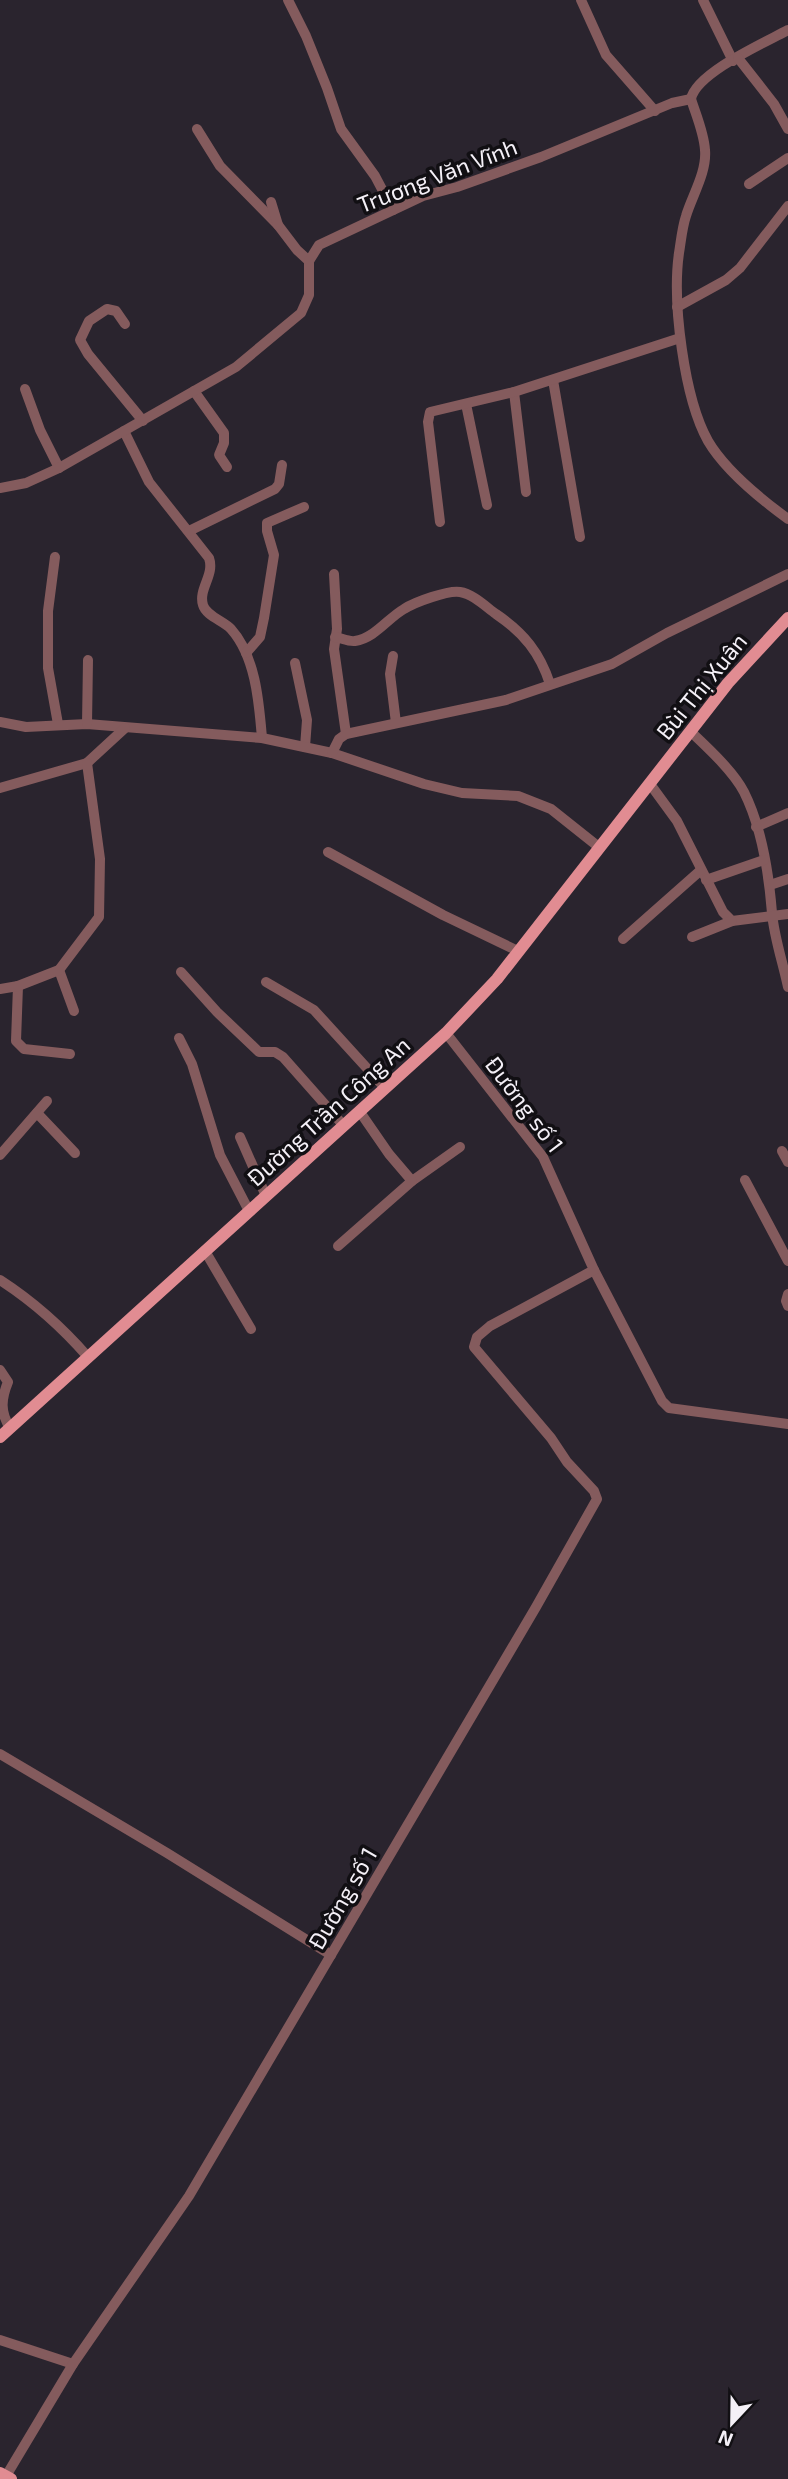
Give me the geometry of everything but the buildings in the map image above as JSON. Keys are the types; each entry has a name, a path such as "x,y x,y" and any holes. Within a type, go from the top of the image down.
{"main road":[{"name":"Bùi Thị Xuân","path":"650,784 728,683 788,618"},
{"name":"Đường Trần Công An","path":"5,1432 446,1032 497,979 650,784"}],"street":[{"path":"288,0 327,88 341,129 375,176 393,210"},
{"path":"581,0 606,55 654,111"},
{"path":"703,0 736,59 774,104 788,129"},
{"path":"788,30 704,77 692,91 691,99 705,148 705,159 685,220 678,255 677,307 690,387 708,441 737,476 788,519"},
{"name":"Trương Văn Vĩnh","path":"309,261 319,245 423,196 457,187 541,157 672,103 691,99"},
{"path":"0,488 26,483 59,468 236,367 301,313 309,295 309,261 220,166 197,129"},
{"path":"749,184 788,158"},
{"path":"271,202 278,225"},
{"path":"677,307 726,280 740,268 788,206"},
{"path":"125,324 116,311 107,309 89,321 80,340 88,354 143,421"},
{"path":"440,522 428,416 433,411 514,392 680,338"},
{"path":"553,380 580,537"},
{"path":"25,388 40,430 59,468"},
{"path":"194,391 224,433 224,443 219,455 227,467"},
{"path":"514,392 526,492"},
{"path":"466,404 487,505"},
{"path":"124,431 149,482 189,531 211,564 202,603 205,610 231,629 246,653 255,682 262,737"},
{"path":"189,531 275,489 279,484 282,465"},
{"path":"246,653 260,637 264,618 274,555 267,522 304,507"},
{"path":"55,557 48,611 48,668 58,724"},
{"path":"334,574 337,619 334,649 346,734"},
{"path":"332,753 339,739 346,734 506,700 612,664 667,633 788,574"},
{"path":"335,637 352,642 362,639 404,609 435,596 457,591 470,595 508,621 543,661 550,684"},
{"path":"393,656 390,674 396,723"},
{"path":"87,724 88,660"},
{"path":"295,663 307,720 305,747"},
{"path":"0,722 26,727 87,724 262,737 332,753 424,784 461,793 518,796 551,808 600,848"},
{"path":"0,788 87,764 125,728"},
{"path":"690,731 743,790 756,827 770,884 772,914 788,987"},
{"path":"0,989 18,986 59,970 99,917 100,859 87,764"},
{"path":"650,784 677,821 723,912 732,921"},
{"path":"756,827 788,813"},
{"path":"328,852 443,915 518,951"},
{"path":"623,939 704,875 764,860"},
{"path":"770,884 788,879"},
{"path":"692,937 732,921 788,914"},
{"path":"59,970 74,1011"},
{"path":"181,972 258,1052 275,1052 283,1057 344,1126"},
{"path":"266,982 314,1010 386,1088"},
{"path":"18,986 16,1041 24,1049 69,1054"},
{"name":"Đường số 1","path":"446,1032 543,1157 594,1270 662,1401 669,1408 679,1411 733,1415 761,1422 788,1424"},
{"path":"179,1038 192,1064 220,1155 249,1211"},
{"path":"1,1150 47,1101"},
{"path":"360,1112 389,1154 412,1181"},
{"path":"37,1113 75,1153"},
{"path":"240,1137 266,1196"},
{"path":"338,1246 412,1181 460,1147"},
{"path":"782,1151 788,1162"},
{"path":"745,1180 788,1261"},
{"path":"205,1251 251,1329"},
{"name":"Đường số 1","path":"6,2476 73,2364 189,2196 597,1499 594,1491 567,1462 551,1438 474,1347 477,1337 490,1326 594,1270"},
{"path":"0,1280 31,1300 64,1330 88,1357"},
{"path":"788,1294 788,1307"},
{"path":"0,1370 8,1382 2,1395 5,1432"},
{"path":"0,1755 167,1853 331,1955"},
{"path":"0,2340 73,2364"}]}
